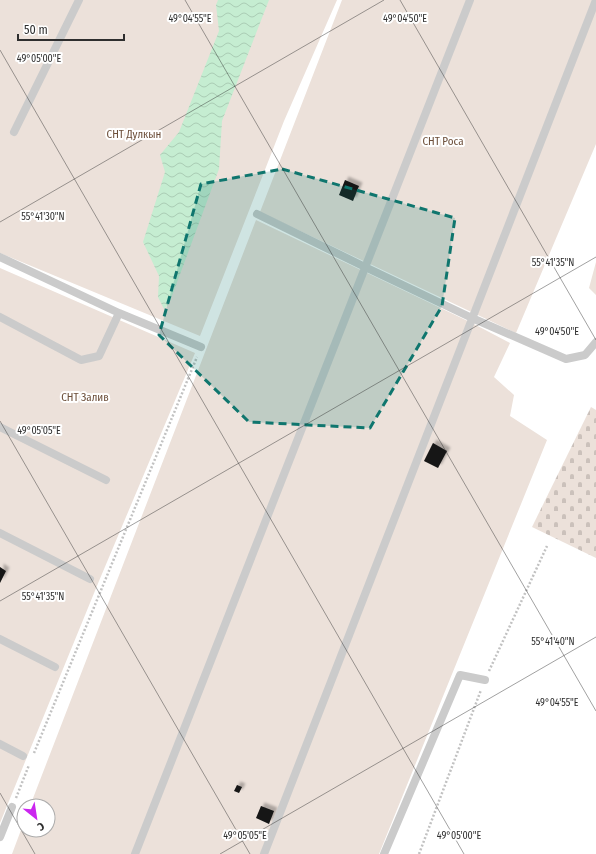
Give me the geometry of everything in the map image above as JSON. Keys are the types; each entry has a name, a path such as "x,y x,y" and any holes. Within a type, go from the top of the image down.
{"lane":[{"path":"14,132 79,0"},
{"path":"134,854 470,0"},
{"path":"264,854 596,0"},
{"path":"257,214 472,318 566,358 585,355 596,342"},
{"path":"0,257 119,313 201,347"},
{"path":"0,317 81,360 99,356 119,313"},
{"path":"0,427 106,480"},
{"path":"0,533 90,579"},
{"path":"0,638 55,667"},
{"path":"384,854 460,675 485,680"},
{"path":"0,744 23,756"},
{"path":"0,837 12,807"}],"path":[{"path":"33,756 201,347"},
{"path":"419,854 485,680 547,546"},
{"path":"12,807 30,764"}],"highlighted area":[{"path":"282,169 455,218 442,306 370,428 249,422 159,335 201,184"}],"green space":[{"name":"СНТ Дулкын","path":"0,0 337,0 284,121 200,336 0,253"},
{"name":"СНТ Роса","path":"342,0 596,0 596,144 516,333 260,212"},
{"path":"256,220 472,323 510,343 494,377 514,395 510,416 547,440 379,854 12,854 18,838 56,838 56,798 33,798"},
{"path":"596,262 596,295 589,288"},
{"name":"СНТ Залив","path":"0,268 195,353 99,581 0,823"},
{"path":"591,407 596,410 596,558 532,527"}],"water":[{"path":"218,0 269,0 222,121 219,169 169,304 164,309 158,297 159,276 143,242 165,172 160,155 179,132 219,31 216,5"}],"building":[{"path":"345,180 359,186 353,201 339,195"},
{"path":"433,443 447,451 438,468 424,461"},
{"path":"0,567 6,571 0,583"},
{"path":"237,785 242,787 239,793 234,791"},
{"path":"261,806 274,811 269,824 256,818"}]}
